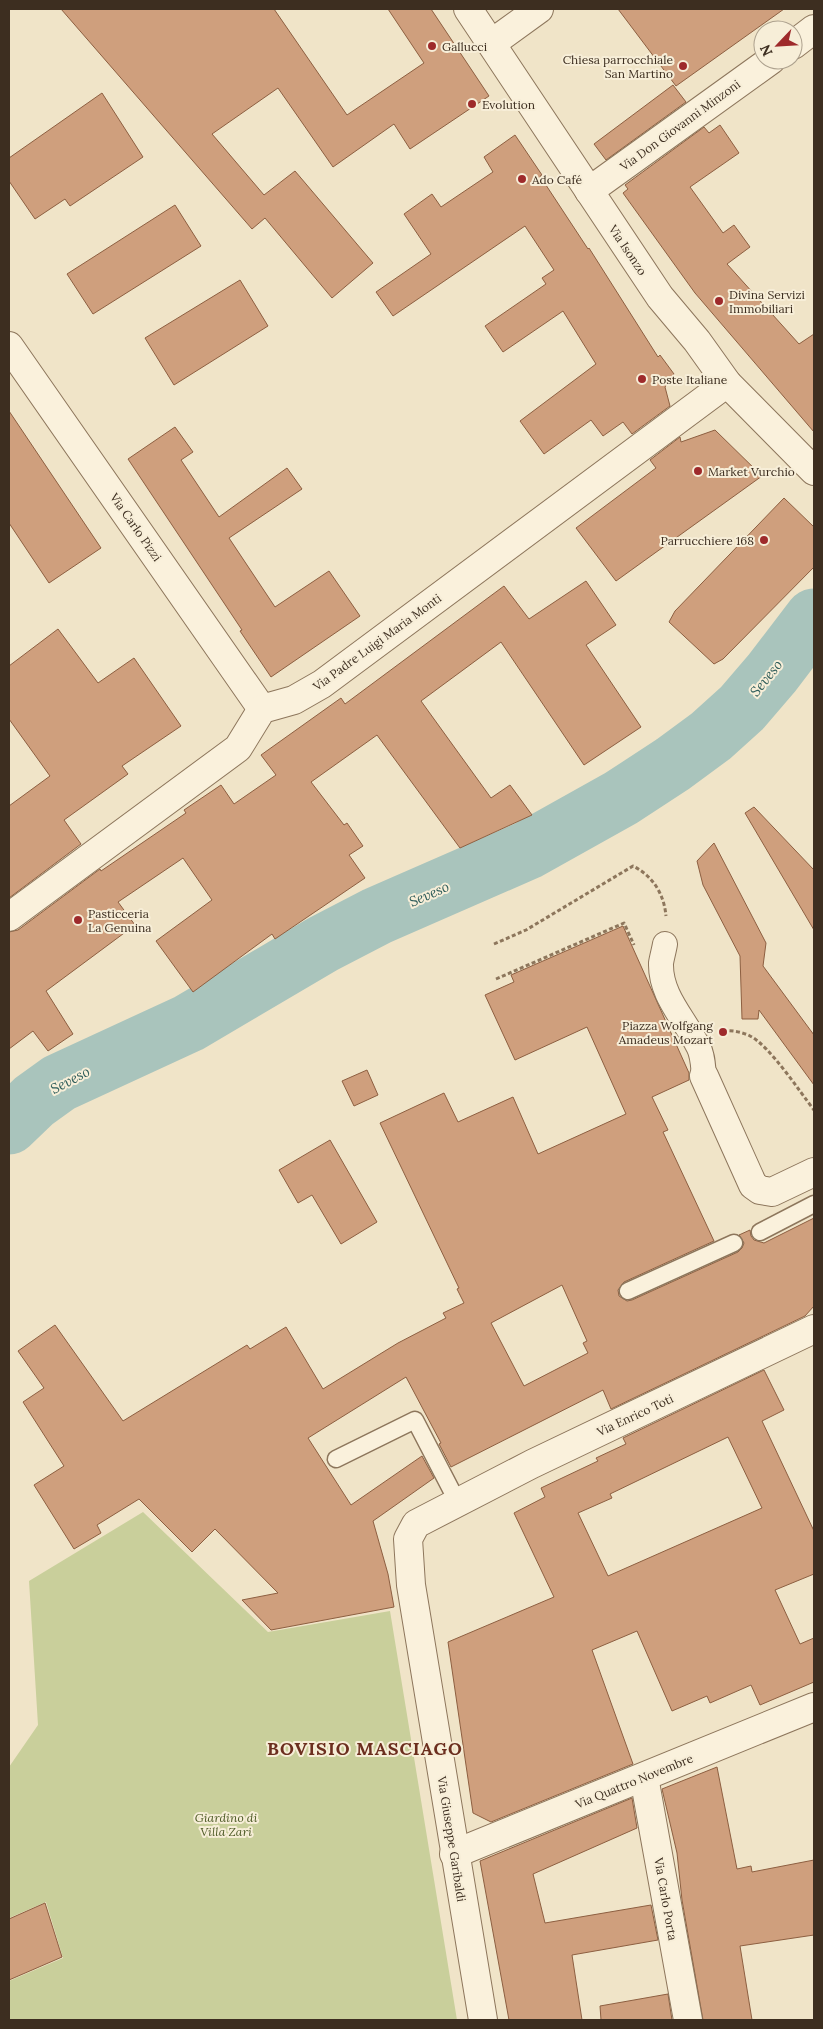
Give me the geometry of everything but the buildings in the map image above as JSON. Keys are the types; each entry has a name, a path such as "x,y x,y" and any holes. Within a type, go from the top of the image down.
{"street":[{"name":"Via Isonzo","path":"468,9 660,297 697,341 727,383 814,471"},
{"path":"492,43 539,9"},
{"path":"803,37 814,29"},
{"name":"Via Don Giovanni Minzoni","path":"589,191 758,70"},
{"name":"Via Carlo Pizzi","path":"9,346 262,709"},
{"name":"Via Padre Luigi Maria Monti","path":"262,709 294,700 322,684 727,383"},
{"path":"9,917 238,748 262,709"},
{"path":"665,944 661,963 671,1002 698,1046 702,1056 704,1076 753,1185 760,1190 772,1192 814,1172"},
{"name":"Via Enrico Toti","path":"408,1539 416,1524 457,1501 814,1329"},
{"name":"Via Giuseppe Garibaldi","path":"408,1539 411,1585 454,1854 483,2020"},
{"name":"Via Quattro Novembre","path":"454,1854 814,1707"},
{"name":"Via Carlo Porta","path":"644,1777 688,2020"}],"lane":[{"path":"760,1232 814,1204"},
{"path":"628,1291 734,1243"},
{"path":"336,1459 415,1420 457,1501"}],"path":[{"path":"494,944 526,930 633,866 646,872 659,889 666,908"},
{"path":"496,980 624,923 635,948"},
{"path":"698,1046 705,1035 718,1031 732,1030 751,1036 768,1051 814,1110"}],"green space":[{"name":"Giardino di Villa Zari","path":"143,1512 268,1632 390,1611 457,2020 9,2020 9,1981 63,1958 46,1902 9,1918 9,1767 38,1725 29,1581"}],"waterway":[{"name":"Seveso","path":"9,1125 34,1101 59,1083 189,1023 323,944 377,916 528,850 621,798 673,764 711,736 742,708 772,673 814,618"}],"place":[{"name":"Gallucci","path":"432,46"},
{"name":"Chiesa parrocchiale San Martino","path":"683,66"},
{"name":"Evolution","path":"472,104"},
{"name":"Ado Café","path":"522,179"},
{"name":"Divina Servizi Immobiliari","path":"719,301"},
{"name":"Poste Italiane","path":"642,379"},
{"name":"Market Vurchio","path":"698,471"},
{"name":"Parrucchiere 168","path":"764,540"},
{"name":"Pasticceria La Genuina","path":"78,920"},
{"name":"Piazza Wolfgang Amadeus Mozart","path":"723,1032"}],"district":[{"name":"BOVISIO MASCIAGO","path":"365,1748"}]}
